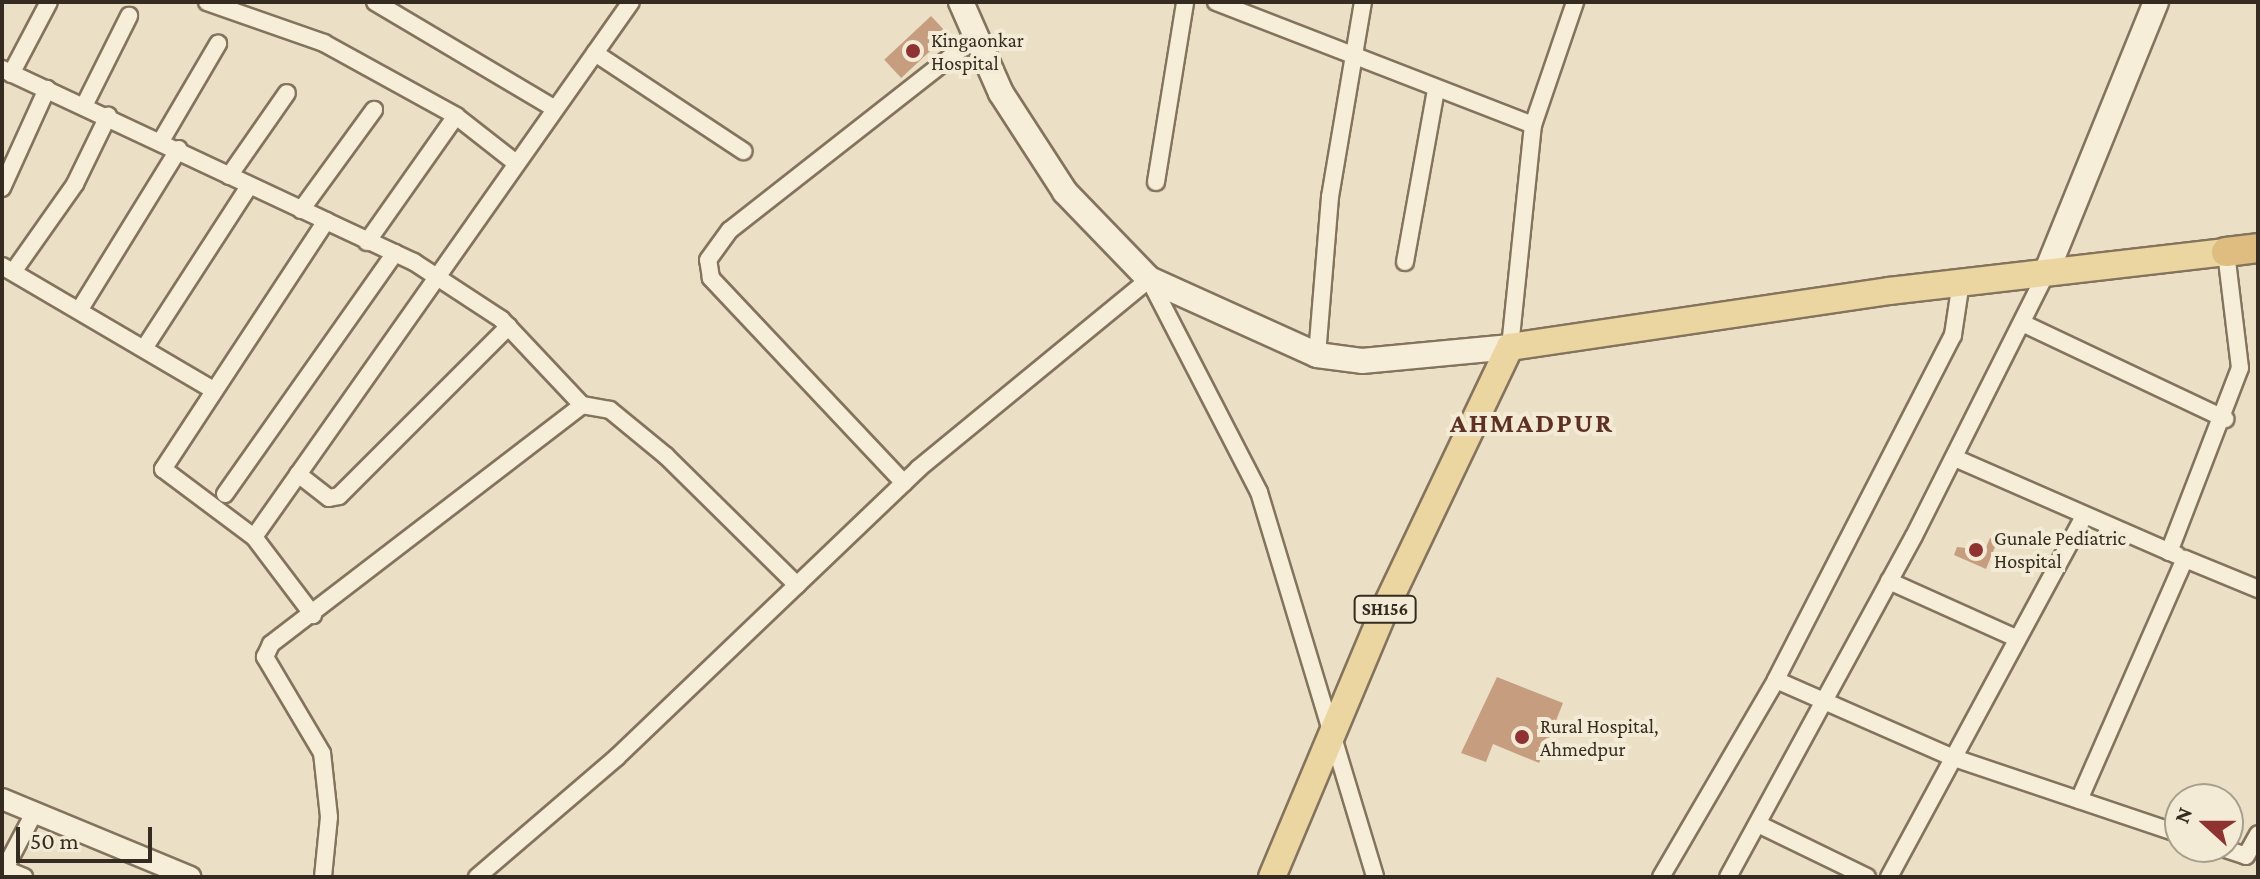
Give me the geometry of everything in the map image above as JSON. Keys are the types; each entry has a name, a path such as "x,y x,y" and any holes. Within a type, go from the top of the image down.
{"highway":[{"path":"2226,252 2258,248"}],"main road":[{"path":"961,2 1001,93 1065,192 1149,279 1317,355 1362,361 1510,347 1961,282 2226,252"},
{"path":"2046,273 2156,2"},
{"name":"SH156","path":"1272,877 1335,728 1510,347"}],"street":[{"path":"49,2 7,71 179,149 249,186 395,253 436,276 509,326 582,405 610,410 666,456 797,585"},
{"path":"207,2 324,43 456,116 516,163"},
{"path":"375,2 555,109"},
{"path":"254,537 631,2"},
{"path":"952,2 961,2"},
{"path":"1156,182 1185,2"},
{"path":"1216,2 1349,58 1533,125"},
{"path":"1317,355 1349,58 1363,2"},
{"path":"1510,347 1533,125 1575,2"},
{"path":"84,106 129,16"},
{"path":"904,483 711,278 708,260 730,230 976,37"},
{"path":"161,141 218,44"},
{"path":"595,53 743,151"},
{"path":"2,188 47,89"},
{"path":"1405,262 1436,90"},
{"path":"229,176 287,93"},
{"path":"301,210 374,110"},
{"path":"108,116 75,184 7,269 145,347 213,390"},
{"path":"367,242 456,116"},
{"path":"80,309 179,149"},
{"path":"145,347 249,186"},
{"path":"313,615 254,537 163,469 326,221"},
{"path":"2079,800 2177,555 2240,368 2226,252"},
{"path":"225,494 395,253"},
{"path":"1728,877 1955,458 2046,273"},
{"path":"477,877 617,757 904,483 1149,279 1259,492 1335,728 1375,877"},
{"path":"1661,877 1776,680 1941,363 1961,282"},
{"path":"2022,323 2225,419"},
{"path":"298,474 329,498 339,496 509,326"},
{"path":"323,877 329,817 322,753 265,657 271,644 313,615 582,405"},
{"path":"1955,458 2258,589"},
{"path":"1889,877 1951,757 2084,516"},
{"path":"1889,581 2016,638"},
{"path":"1776,680 1951,757 2164,829"},
{"path":"2,799 190,877"},
{"path":"24,877 4,872 34,813"},
{"path":"1758,824 1867,877"},
{"path":"2244,855 2258,834"}],"building":[{"path":"931,16 948,34 901,78 884,60"},
{"path":"1990,538 1997,542 1986,569 1954,555 1957,547 1985,550"},
{"path":"1497,677 1563,703 1539,763 1493,744 1486,762 1461,753"}],"place":[{"name":"Kingaonkar Hospital","path":"913,51"},
{"name":"Gunale Pediatric Hospital","path":"1976,550"},
{"name":"Rural Hospital, Ahmedpur","path":"1522,737"}],"district":[{"name":"AHMADPUR","path":"1532,423"}]}
